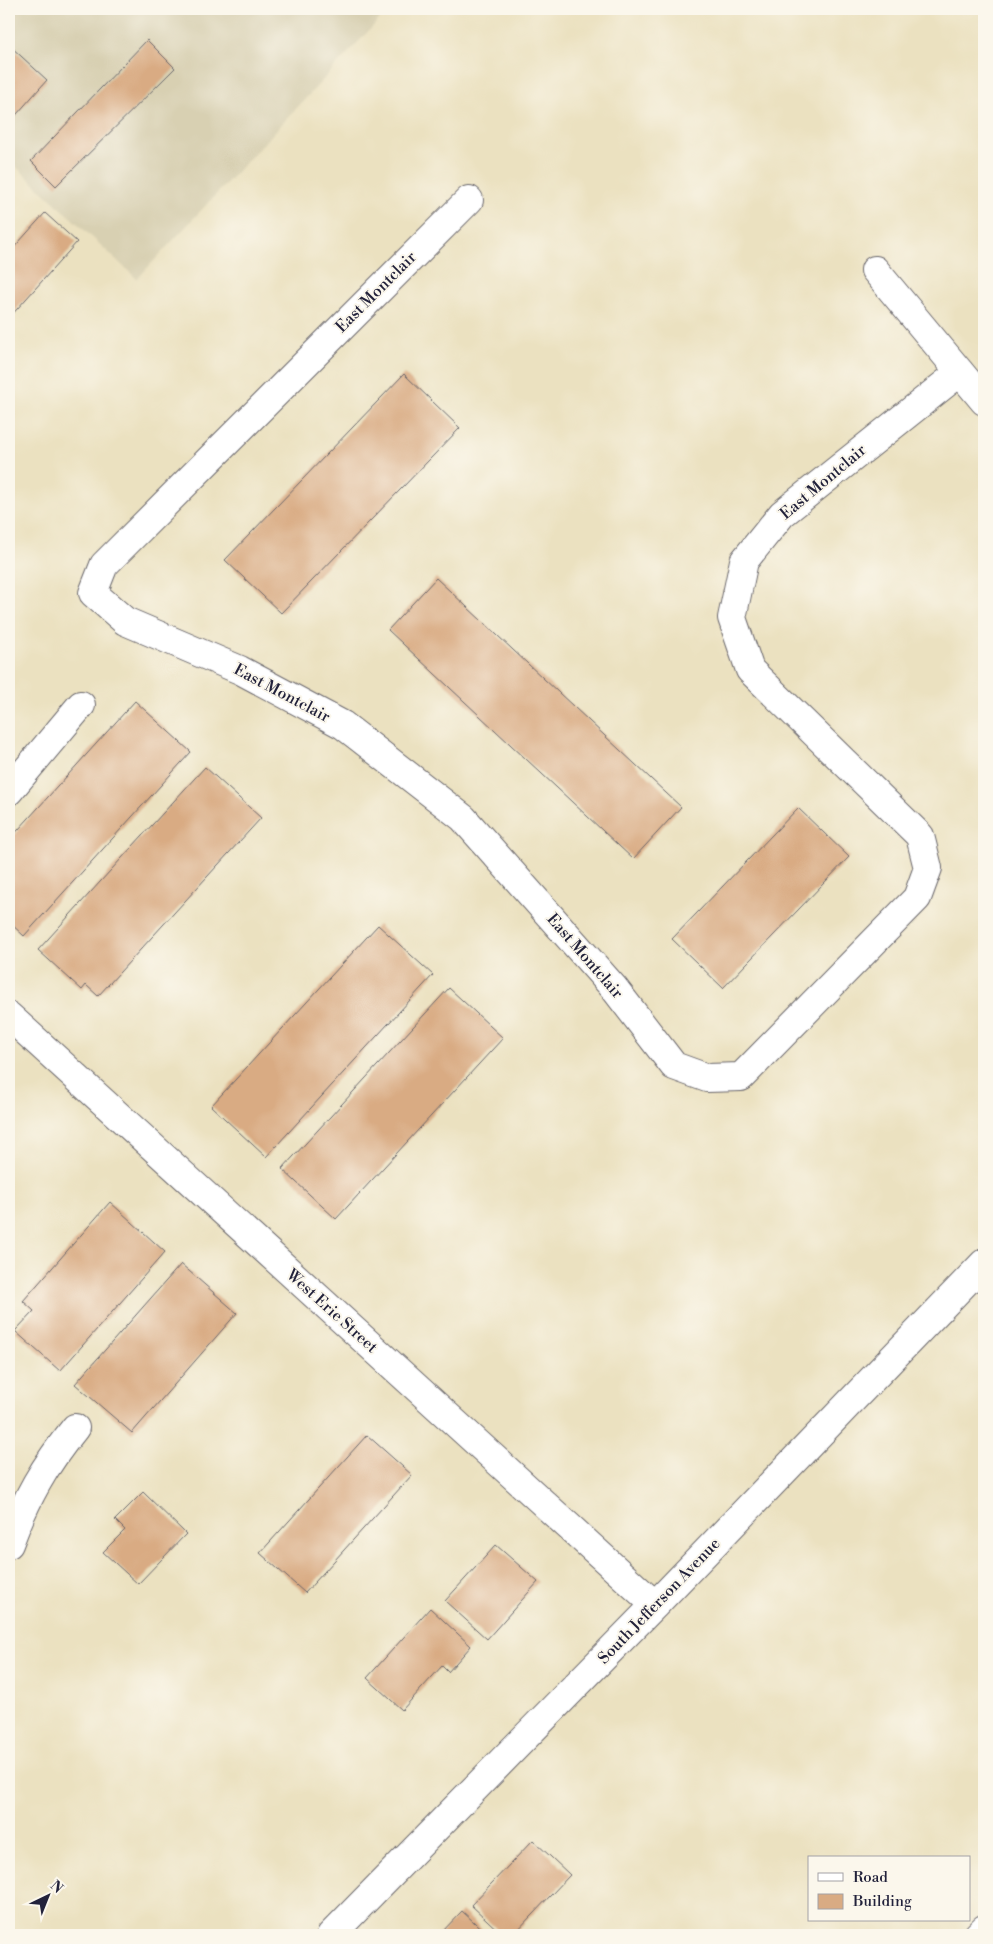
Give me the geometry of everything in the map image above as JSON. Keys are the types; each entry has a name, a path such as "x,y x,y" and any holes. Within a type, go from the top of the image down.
{"street":[{"name":"East Montclair","path":"469,200 104,565 94,593 125,620 240,670 343,725 463,818 614,988 674,1066 707,1078 741,1077 917,898 928,868 920,836 750,670 732,618 744,561 782,514 960,372"},
{"path":"876,270 984,401"},
{"path":"9,791 81,705"},
{"name":"West Erie Street","path":"9,1016 655,1605"},
{"name":"South Jefferson Avenue","path":"330,1935 655,1605 984,1263"},
{"path":"9,1544 29,1495 58,1449 75,1428"},
{"path":"978,1935 984,1929"}],"shaded area":[{"path":"9,9 389,9 137,279 9,160"}],"building":[{"path":"147,40 175,68 56,186 31,161"},
{"path":"9,45 47,80 9,123"},
{"path":"45,213 77,242 9,318 9,253"},
{"path":"404,374 460,428 281,613 225,560"},
{"path":"436,578 681,807 633,859 388,630"},
{"path":"135,701 191,752 24,936 9,922 9,840"},
{"path":"205,767 261,818 98,996 86,985 82,990 38,950"},
{"path":"798,808 849,857 723,988 672,939"},
{"path":"378,925 433,975 266,1157 211,1106"},
{"path":"449,988 503,1038 336,1219 282,1169"},
{"path":"110,1202 165,1252 60,1371 15,1331 34,1311 23,1301"},
{"path":"181,1264 237,1313 132,1433 75,1384"},
{"path":"367,1435 412,1475 305,1593 260,1553"},
{"path":"143,1492 186,1534 138,1584 103,1552 125,1530 115,1520"},
{"path":"496,1545 538,1582 487,1639 445,1601"},
{"path":"430,1608 471,1646 448,1672 442,1666 402,1710 367,1678"},
{"path":"533,1840 570,1875 513,1935 503,1935 471,1905"},
{"path":"462,1911 488,1935 439,1935"}]}
